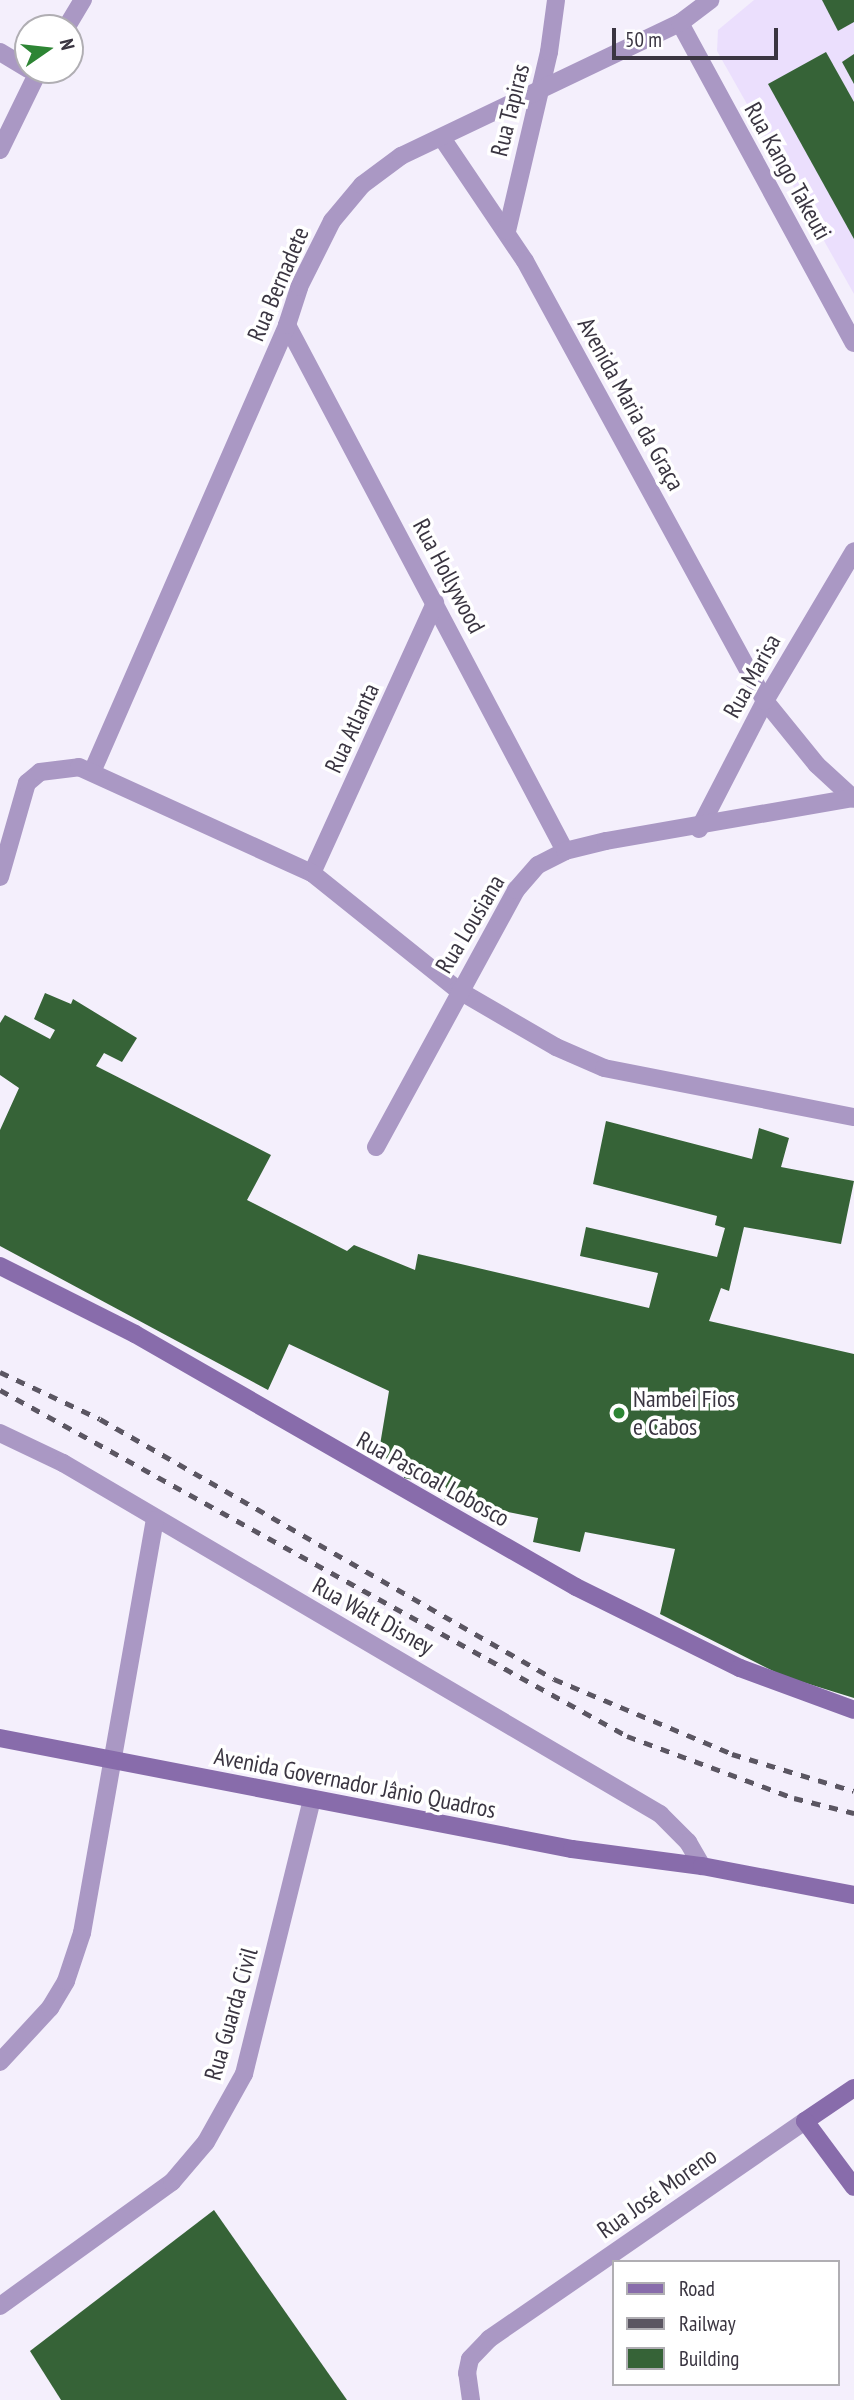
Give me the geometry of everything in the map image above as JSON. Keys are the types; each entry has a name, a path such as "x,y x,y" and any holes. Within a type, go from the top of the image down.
{"main road":[{"name":"Rua Pascoal Lobosco","path":"0,1266 135,1334 576,1587 740,1668 854,1710"},
{"name":"Avenida Governador Jânio Quadros","path":"0,1738 572,1849 702,1867 854,1895"},
{"name":"Rua José Moreno","path":"805,2121 854,2088"},
{"path":"805,2121 854,2187"}],"street":[{"name":"Rua Tapiras","path":"508,231 541,92 556,0"},
{"name":"Rua Bernadete","path":"92,772 287,326 299,287 332,221 362,185 401,156 541,92 680,23 710,0"},
{"name":"Rua Kango Takeuti","path":"680,23 854,343"},
{"path":"0,150 28,84"},
{"name":"Avenida Maria da Graça","path":"442,138 508,231 765,701 817,765 853,799"},
{"name":"Rua Hollywood","path":"287,326 565,851"},
{"name":"Rua Marisa","path":"699,828 765,701 854,551"},
{"name":"Rua Atlanta","path":"312,873 435,603"},
{"path":"0,877 27,783 40,772 60,768 92,772 117,788 312,873 458,990 556,1047 604,1068 854,1117"},
{"name":"Rua Lousiana","path":"376,1147 458,990 516,890 538,865 565,851 853,799"},
{"name":"Rua Walt Disney","path":"0,1433 63,1463 155,1520 436,1680 660,1814 688,1842 702,1867"},
{"path":"0,2062 28,2035 65,1981 82,1933 155,1520"},
{"name":"Rua Guarda Civil","path":"0,2306 172,2182 206,2142 244,2074 312,1799"},
{"name":"Rua José Moreno","path":"471,2400 467,2373 470,2358 489,2339 805,2121"}],"shaded area":[{"path":"754,0 854,0 854,294 717,51 718,30"}],"building":[{"path":"822,0 854,0 854,22 838,31"},
{"path":"826,52 854,102 854,239 768,84"},
{"path":"854,54 854,84 842,62"},
{"name":"Nambei Fios e Cabos","path":"45,993 71,1004 73,999 137,1038 122,1062 104,1053 96,1066 271,1155 247,1200 347,1251 354,1245 415,1270 418,1254 649,1308 658,1273 580,1256 586,1227 717,1257 725,1228 715,1225 717,1216 593,1184 606,1121 752,1159 759,1128 789,1138 781,1167 854,1181 841,1244 744,1227 729,1291 721,1288 709,1321 854,1354 854,1698 783,1676 660,1614 675,1549 585,1532 580,1552 533,1542 538,1518 444,1499 446,1487 404,1478 407,1462 378,1457 389,1391 289,1344 268,1390 0,1246 0,1130 19,1088 0,1075 0,1023 5,1015 50,1039 55,1030 34,1019"},
{"path":"214,2210 347,2400 61,2400 30,2351"}],"railway":[{"path":"0,1372 100,1419 554,1679 732,1754 854,1791"},
{"path":"0,1390 627,1736 794,1798 854,1813"}],"place":[{"name":"Nambei Fios e Cabos","path":"619,1413"}]}
